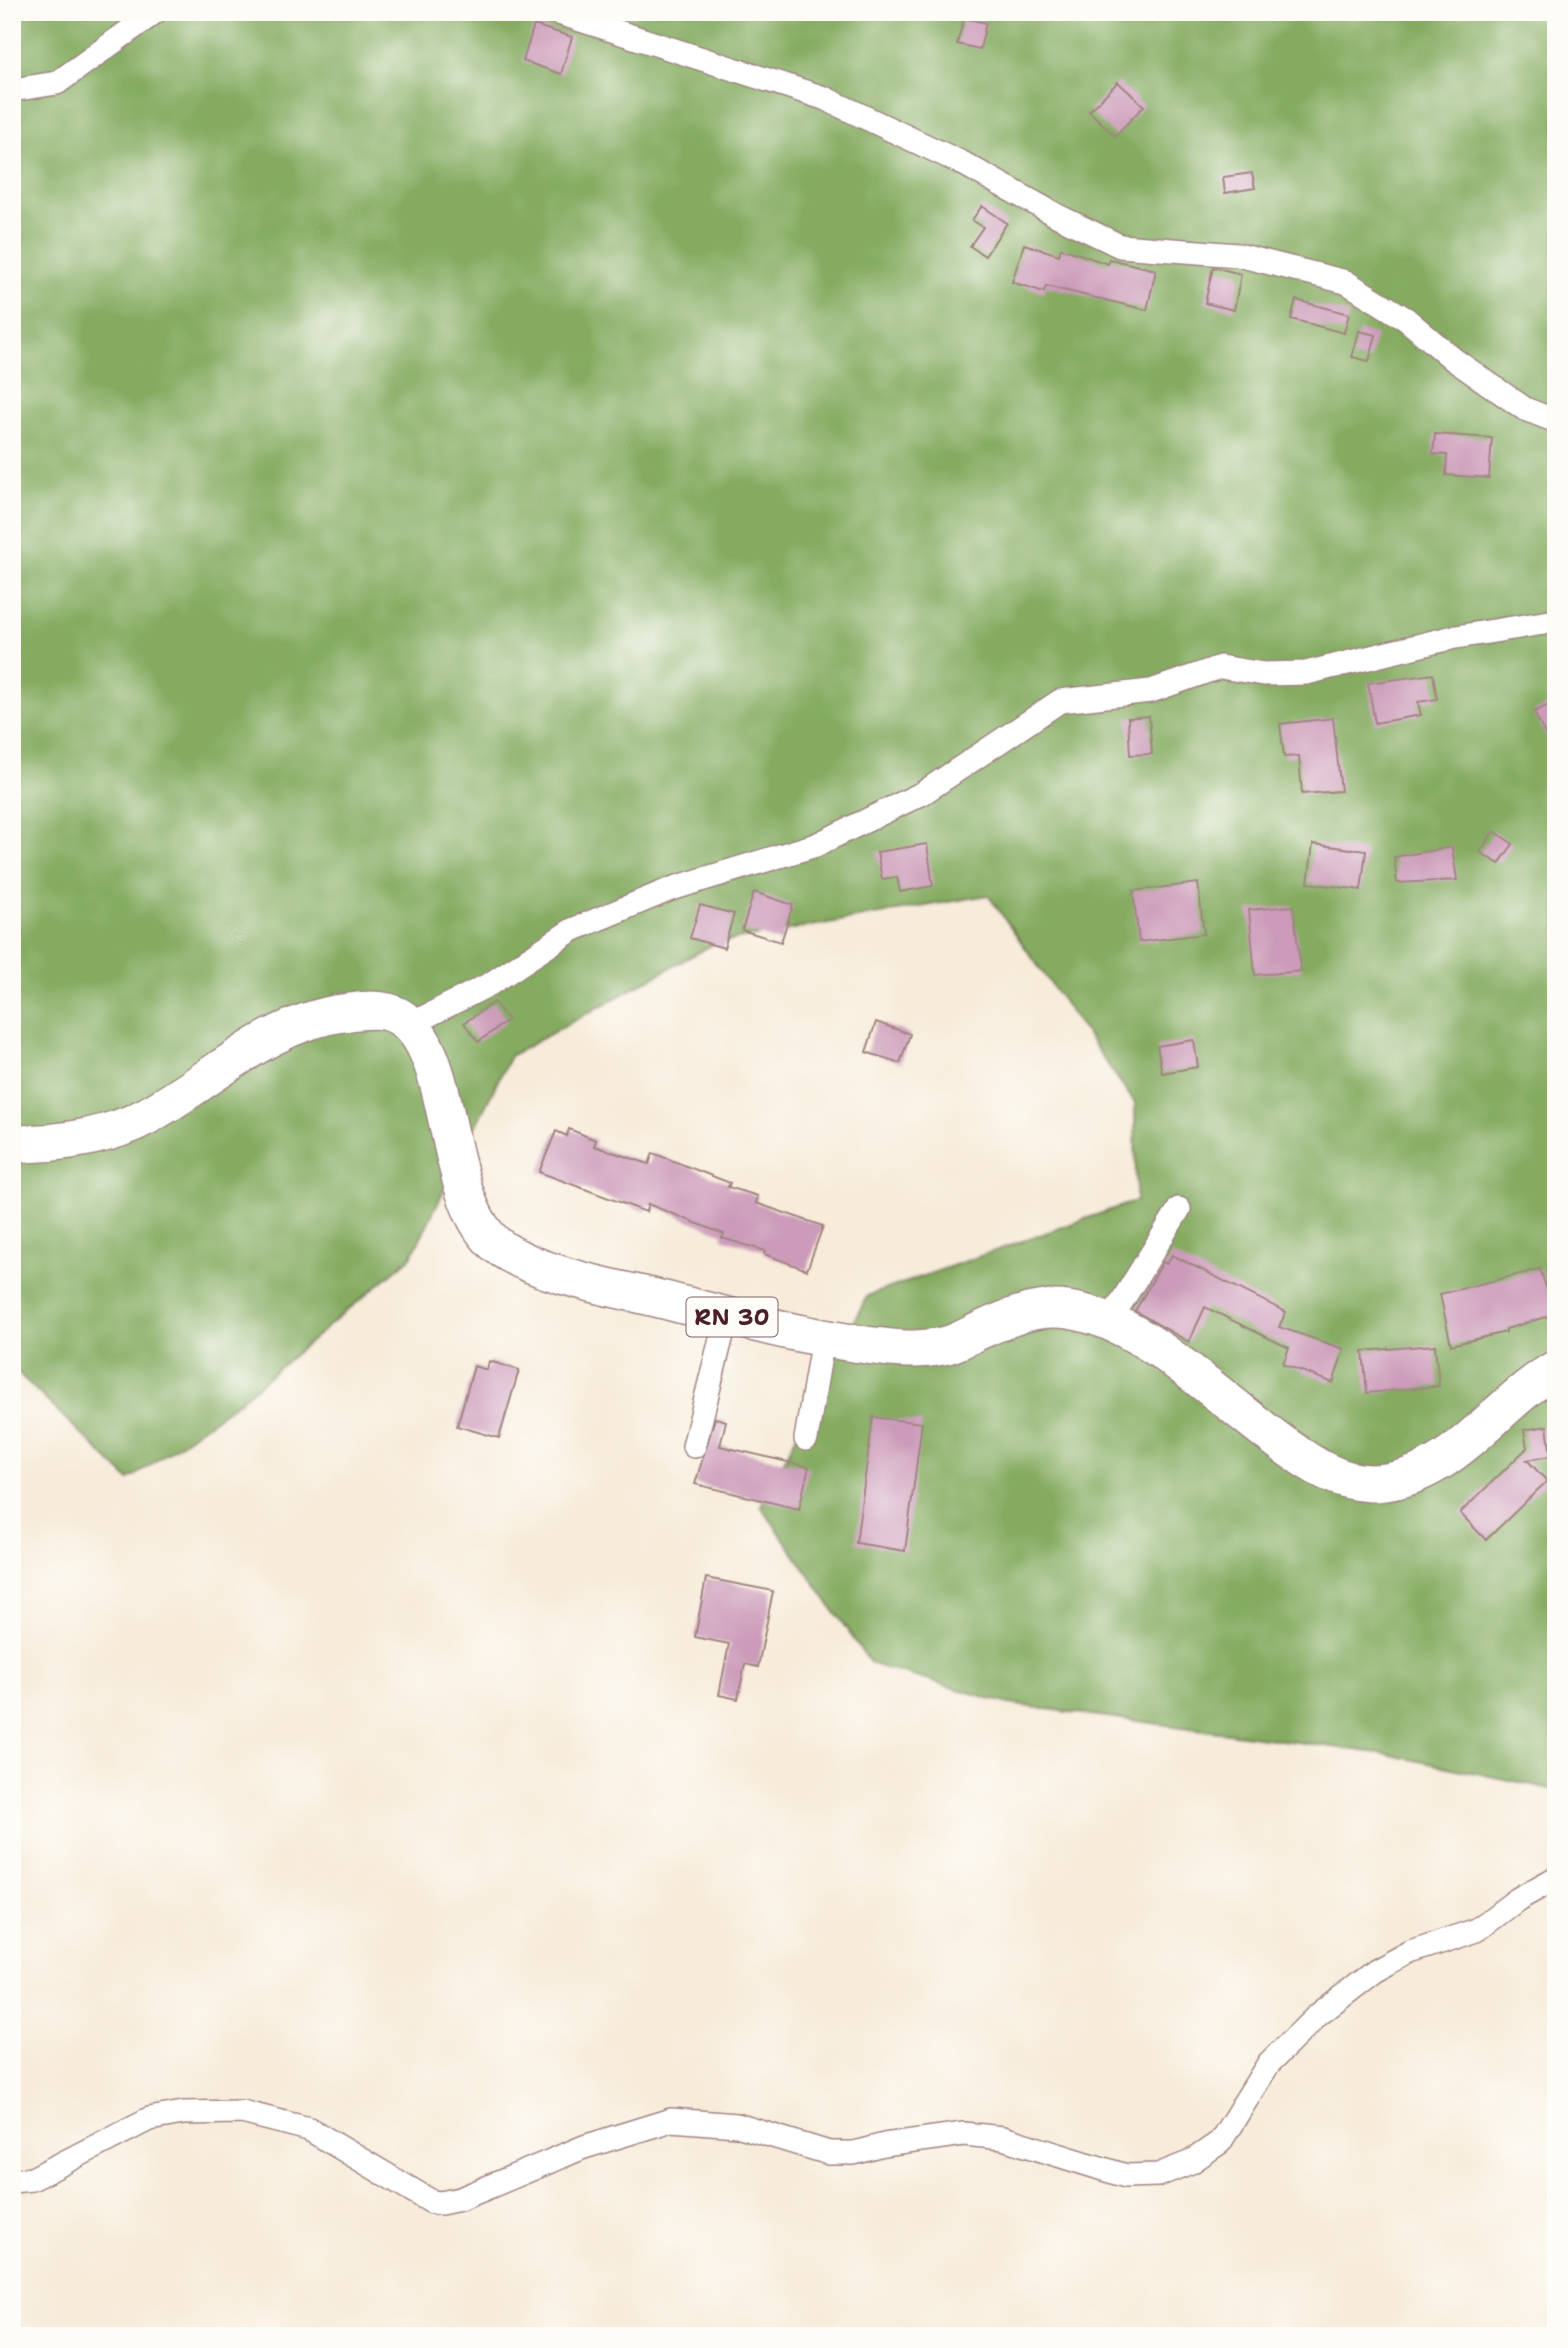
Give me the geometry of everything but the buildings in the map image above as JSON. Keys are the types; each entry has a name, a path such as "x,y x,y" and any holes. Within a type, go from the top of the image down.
{"main road":[{"path":"12,1144 85,1139 144,1118 264,1040 321,1016 371,1009 386,1011 411,1024"},
{"name":"RN 30","path":"411,1024 428,1047 452,1148 475,1221 495,1244 518,1258 584,1280 823,1338 896,1349 948,1345 1043,1307 1088,1314 1139,1335 1254,1425 1317,1468 1340,1478 1366,1483 1391,1482 1416,1475 1465,1445 1539,1379 1556,1369"}],"street":[{"path":"12,90 57,83 155,12"},
{"path":"556,12 824,98 964,164 1058,216 1120,246 1238,255 1346,282 1406,319 1453,359 1525,409 1556,421"},
{"path":"411,1024 490,984 572,930 671,889 816,845 923,793 1060,701 1151,691 1220,667 1264,674 1306,673 1450,638 1556,621"},
{"path":"1109,1322 1180,1209"},
{"path":"694,1447 727,1315"},
{"path":"806,1439 823,1338"},
{"path":"12,2181 32,2179 149,2119 183,2113 242,2112 309,2129 419,2194 441,2203 460,2199 584,2147 671,2120 737,2125 829,2153 854,2153 884,2145 964,2134 1003,2138 1126,2176 1158,2175 1191,2162 1220,2142 1269,2063 1318,2015 1375,1971 1410,1952 1477,1930 1518,1899 1556,1878"}],"green space":[{"path":"12,12 1556,12 1556,1790 1386,1754 1009,1704 871,1664 761,1506 867,1296 1136,1201 1135,1103 988,895 715,943 510,1056 411,1257 238,1402 129,1480 12,1367"}]}
